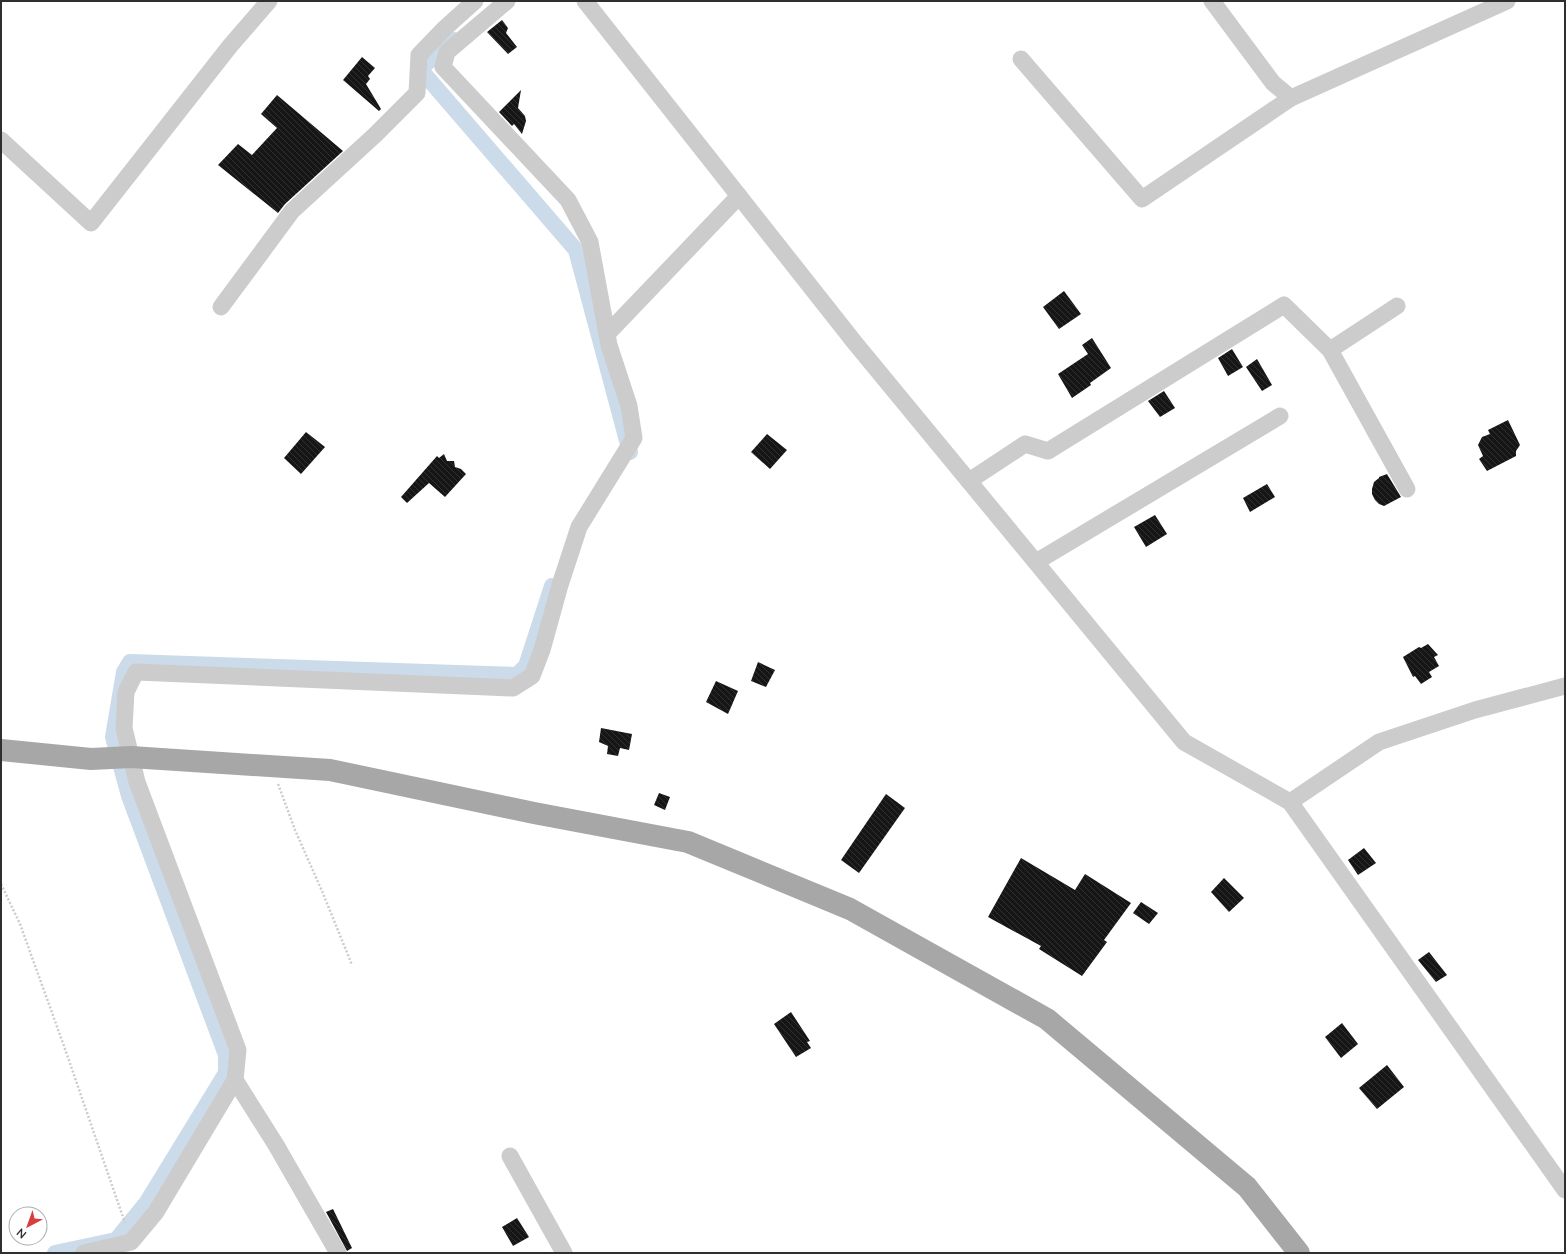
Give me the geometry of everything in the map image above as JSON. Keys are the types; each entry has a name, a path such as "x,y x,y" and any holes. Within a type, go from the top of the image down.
{"main road":[{"path":"1,750 91,759 131,757 330,770 534,813 688,842 850,909 1048,1019 1247,1187 1299,1253"}],"street":[{"path":"1,140 91,223 230,46 269,1"},
{"path":"221,307 292,211 375,135 417,93 419,55 444,28 475,1"},
{"path":"84,1253 135,1248 235,1080 238,1050 136,782 124,728 126,692 136,672 513,688 532,676 542,650 560,584 579,527 634,438 629,406 609,345 590,242 568,200 442,67 447,52 507,1"},
{"path":"585,1 855,343 1184,742 1290,802 1565,1190"},
{"path":"1212,1 1273,84 1291,98"},
{"path":"1021,59 1142,199 1291,98 1507,1"},
{"path":"607,334 739,196"},
{"path":"969,482 1025,444 1048,451 1284,305 1330,350 1407,489"},
{"path":"1330,350 1397,306"},
{"path":"1036,562 1280,416"},
{"path":"1290,802 1379,742 1475,710 1565,686"},
{"path":"235,1080 276,1146 338,1253"},
{"path":"510,1156 564,1253"}],"path":[{"path":"278,782 295,830 352,965"},
{"path":"1,884 20,924 135,1248"}],"building":[{"path":"502,20 508,28 506,33 517,47 508,54 487,32"},
{"path":"362,57 375,68 368,76 370,79 366,84 381,109 379,111 343,80"},
{"path":"521,90 518,108 525,116 526,121 522,134 514,124 512,126 499,112"},
{"path":"277,95 343,151 285,204 278,213 218,165 238,144 252,155 277,128 261,114"},
{"path":"1064,291 1081,314 1059,329 1043,307"},
{"path":"1092,338 1111,368 1090,383 1091,385 1072,398 1058,374 1088,354 1082,345"},
{"path":"1232,349 1243,367 1228,376 1218,358"},
{"path":"1257,359 1272,385 1262,391 1246,367"},
{"path":"1164,391 1175,408 1160,417 1148,401"},
{"path":"1508,420 1520,445 1516,451 1516,456 1487,471 1479,459 1483,456 1478,445 1482,437 1490,434 1488,430"},
{"path":"306,432 325,447 301,474 284,458"},
{"path":"767,434 787,450 770,469 751,452"},
{"path":"444,454 447,461 454,461 455,467 461,469 466,474 445,497 429,483 407,503 401,497 437,456 439,458"},
{"path":"1387,474 1401,497 1384,506 1375,500 1372,494 1372,489 1374,482 1379,477"},
{"path":"1267,484 1275,497 1250,512 1243,498"},
{"path":"1155,515 1167,534 1146,547 1134,527"},
{"path":"1428,644 1438,655 1434,657 1439,666 1429,672 1432,677 1421,684 1415,676 1413,677 1403,657 1419,647 1421,648"},
{"path":"758,662 775,670 766,687 751,681"},
{"path":"716,681 738,691 728,714 706,702"},
{"path":"601,728 632,734 629,750 620,748 618,756 607,754 608,746 599,742"},
{"path":"659,793 670,797 665,810 654,805"},
{"path":"886,794 905,808 859,873 841,860"},
{"path":"1364,848 1376,863 1358,875 1348,860"},
{"path":"1021,858 1075,890 1085,874 1131,903 1104,940 1107,942 1082,976 1039,949 1041,946 988,917"},
{"path":"1224,878 1244,898 1229,912 1211,892"},
{"path":"1141,902 1158,913 1149,924 1133,913"},
{"path":"1429,952 1447,975 1436,982 1418,960"},
{"path":"791,1012 810,1041 807,1042 811,1048 796,1057 774,1024"},
{"path":"1342,1023 1358,1044 1341,1058 1325,1037"},
{"path":"1387,1065 1404,1087 1377,1109 1359,1088"},
{"path":"333,1209 352,1248 347,1251 326,1212"},
{"path":"517,1218 529,1237 513,1246 502,1227"}],"waterway":[{"path":"454,40 420,69 576,250 630,452"},
{"path":"55,1253 116,1240 147,1202 226,1073 226,1055 129,796 113,737 124,672 130,662 517,675 526,666 552,586"}]}
